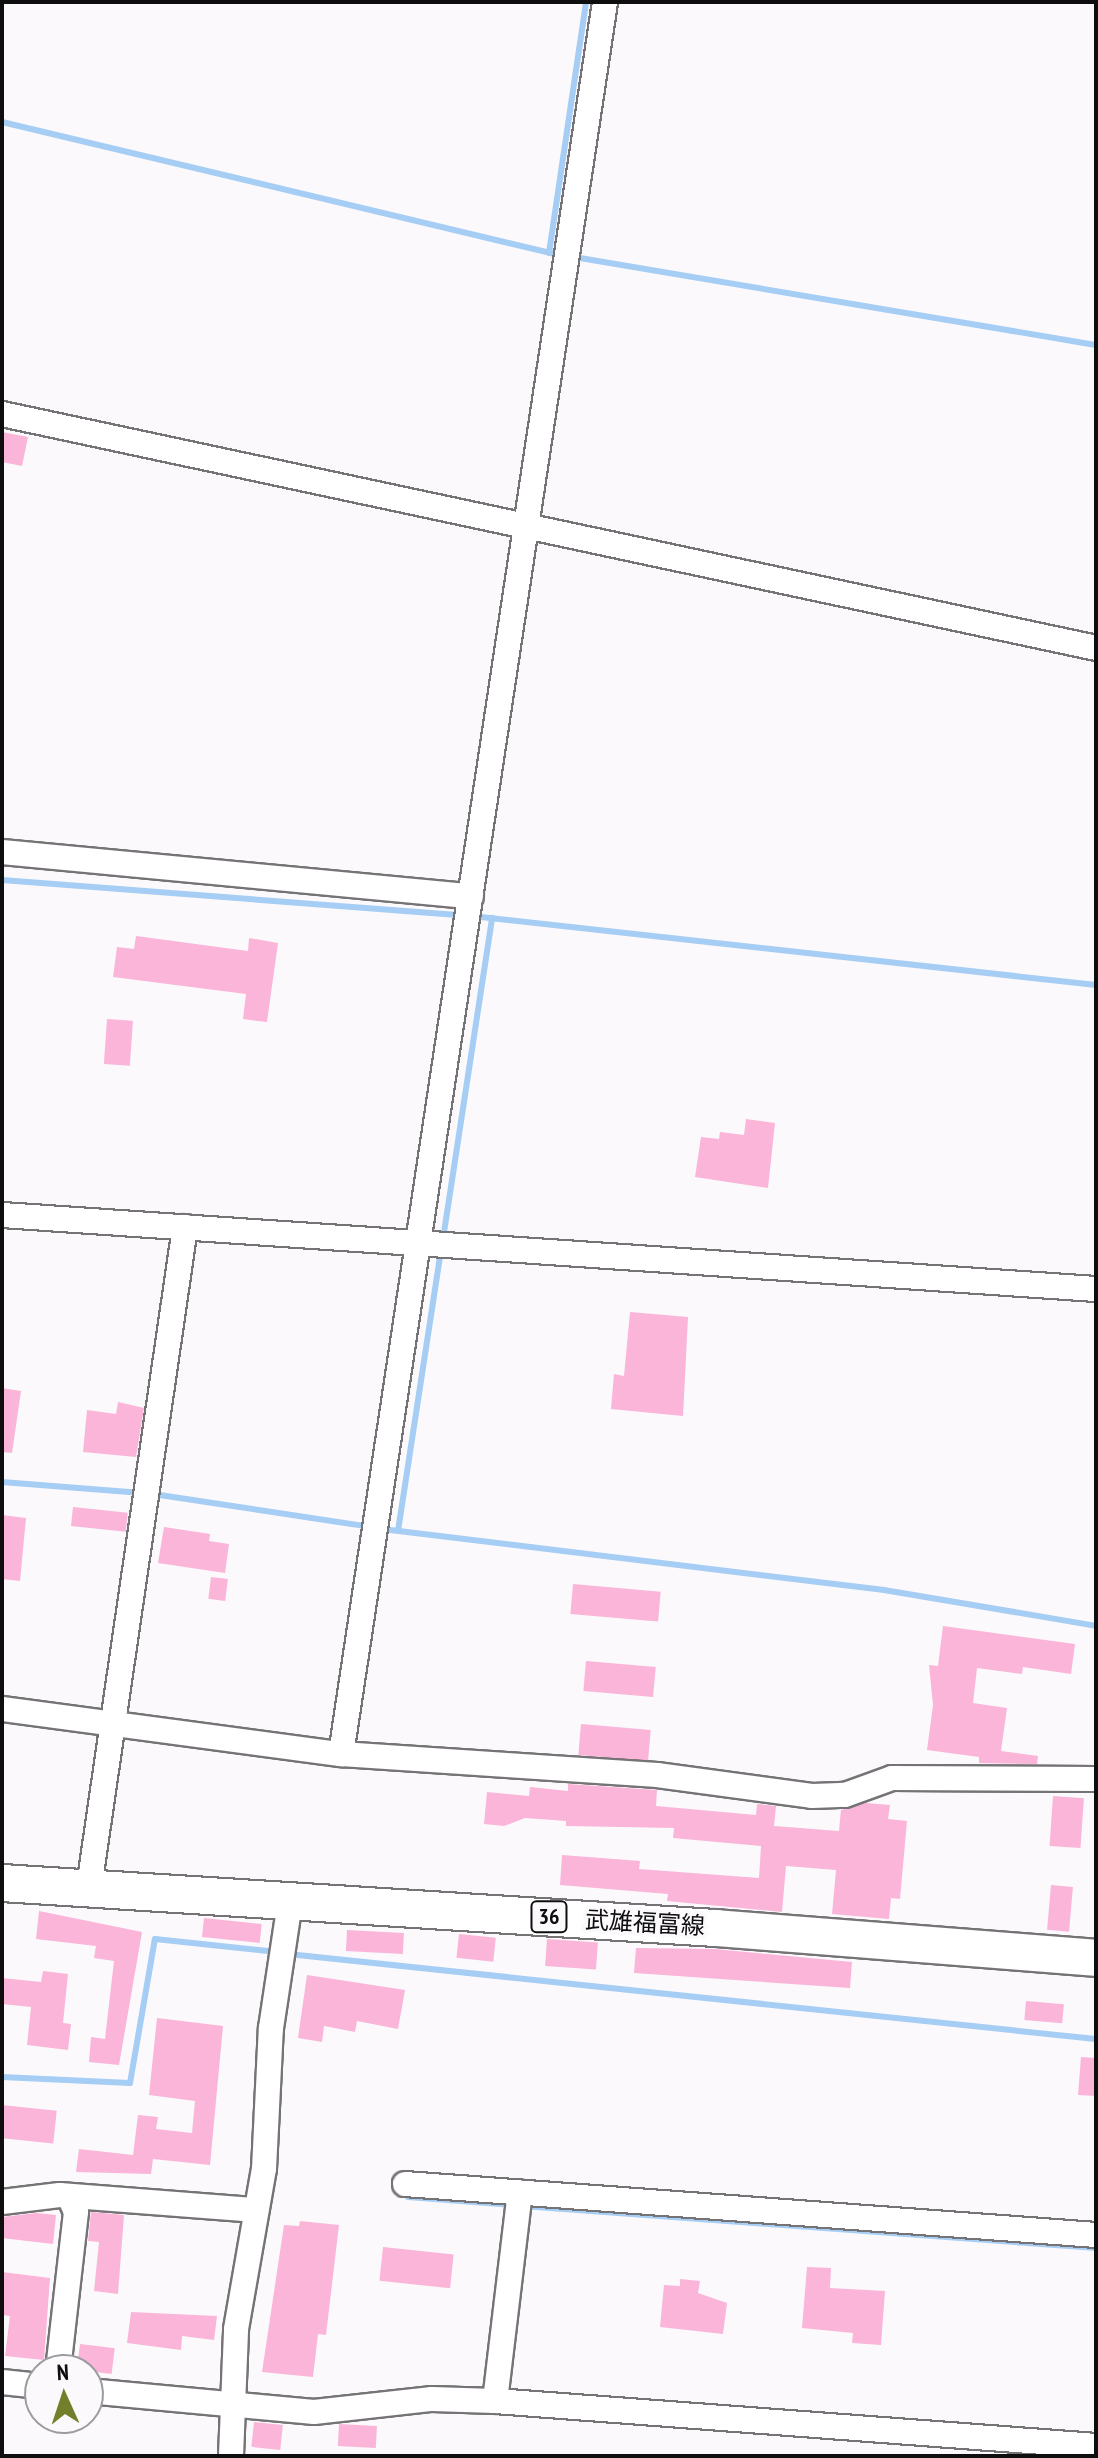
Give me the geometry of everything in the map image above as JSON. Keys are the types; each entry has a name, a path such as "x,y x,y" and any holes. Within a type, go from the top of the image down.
{"main road":[{"name":"武雄福富線","path":"2,1883 1096,1958"}],"street":[{"path":"341,1754 377,1511 434,1246 469,911 605,2"},
{"path":"2,414 1096,648"},
{"path":"2,852 469,911"},
{"path":"2,1215 1096,1289"},
{"path":"89,1887 185,1227"},
{"path":"2,1709 341,1754 657,1775 812,1796 845,1795 892,1778 1096,1779"},
{"path":"231,2456 236,2329 268,2129 271,2028 290,1902"},
{"path":"405,2184 518,2203 1096,2235"},
{"path":"2,2202 69,2196 256,2210"},
{"path":"60,2354 76,2212 69,2196"},
{"path":"495,2401 518,2203"},
{"path":"2,2382 24,2384"},
{"path":"104,2393 314,2412 432,2399 495,2401 1096,2446"}],"building":[{"path":"2,432 28,437 22,466 2,462"},
{"path":"136,936 248,951 249,938 278,943 267,1022 243,1019 246,994 113,977 117,947 134,949"},
{"path":"107,1019 133,1021 130,1066 104,1064"},
{"path":"746,1119 775,1123 768,1188 695,1177 701,1137 719,1139 720,1132 744,1135"},
{"path":"630,1312 688,1317 683,1416 611,1409 614,1374 624,1376"},
{"path":"2,1388 21,1391 12,1453 2,1452"},
{"path":"118,1402 144,1408 136,1457 83,1452 87,1410 116,1414"},
{"path":"73,1507 128,1513 126,1532 71,1526"},
{"path":"2,1515 26,1518 20,1581 2,1579"},
{"path":"164,1527 210,1534 209,1541 229,1544 225,1573 158,1563"},
{"path":"211,1577 228,1579 225,1601 208,1599"},
{"path":"573,1584 661,1592 658,1622 570,1614"},
{"path":"943,1626 1075,1644 1071,1674 1023,1667 1022,1674 977,1668 973,1703 1007,1708 1001,1751 1038,1756 1037,1764 979,1763 979,1757 927,1750 933,1705 929,1665 938,1666"},
{"path":"586,1661 656,1667 653,1697 583,1691"},
{"path":"581,1724 651,1730 648,1761 578,1755"},
{"path":"568,1784 657,1790 656,1806 756,1815 757,1804 776,1806 774,1826 839,1831 841,1810 866,1803 890,1805 888,1819 907,1821 900,1899 891,1898 889,1919 832,1914 836,1870 786,1866 782,1912 667,1901 668,1894 560,1885 562,1855 640,1861 639,1869 759,1878 761,1846 673,1838 674,1828 566,1826 566,1821 525,1818 504,1826 484,1824 487,1792 529,1796 530,1787 568,1791"},
{"path":"1053,1796 1084,1798 1080,1848 1050,1846"},
{"path":"1051,1885 1073,1887 1069,1932 1047,1930"},
{"path":"39,1911 142,1932 119,2065 89,2062 91,2037 105,2039 114,1961 94,1958 96,1946 36,1939"},
{"path":"204,1918 262,1924 260,1943 202,1937"},
{"path":"347,1930 404,1933 403,1954 346,1951"},
{"path":"459,1934 496,1938 493,1962 456,1958"},
{"path":"547,1939 598,1943 596,1969 545,1966"},
{"path":"636,1948 715,1949 852,1962 850,1988 634,1973"},
{"path":"43,1971 68,1974 63,2023 71,2024 68,2050 27,2045 31,2007 2,2004 2,1978 41,1982"},
{"path":"307,1975 405,1990 398,2029 357,2021 355,2032 324,2026 322,2042 298,2038"},
{"path":"1026,2001 1064,2004 1062,2023 1024,2020"},
{"path":"157,2018 223,2026 210,2165 153,2159 151,2174 76,2172 79,2149 133,2155 138,2115 158,2117 156,2129 192,2133 195,2101 149,2095"},
{"path":"1081,2057 1096,2058 1096,2096 1078,2095"},
{"path":"2,2105 57,2111 53,2144 2,2138"},
{"path":"91,2212 124,2215 118,2294 94,2291 99,2242 88,2241"},
{"path":"37,2213 56,2215 53,2244 2,2238 2,2217"},
{"path":"300,2221 339,2225 326,2335 318,2334 313,2377 262,2372 284,2225 299,2226"},
{"path":"383,2247 454,2254 450,2288 379,2281"},
{"path":"807,2267 831,2268 830,2288 885,2291 881,2345 852,2343 853,2333 802,2328"},
{"path":"2,2272 50,2278 44,2354 24,2354 24,2358 5,2356 10,2316 2,2315"},
{"path":"680,2279 700,2281 698,2293 727,2303 723,2334 660,2327 664,2285 680,2286"},
{"path":"131,2312 217,2316 214,2340 182,2336 181,2350 127,2343"},
{"path":"80,2344 115,2348 112,2374 104,2373 104,2354 79,2354"},
{"path":"254,2422 283,2425 280,2450 251,2447"},
{"path":"339,2424 377,2426 376,2448 338,2446"}],"waterway":[{"path":"549,253 586,2"},
{"path":"2,122 563,256"},
{"path":"574,257 1096,345"},
{"path":"2,880 461,915"},
{"path":"472,916 1096,985"},
{"path":"443,1239 492,918"},
{"path":"398,1531 441,1250"},
{"path":"2,1482 142,1493"},
{"path":"153,1494 371,1527"},
{"path":"382,1529 884,1590 1096,1626"},
{"path":"2,2077 130,2083 155,1939 277,1952"},
{"path":"288,1954 1096,2039"},
{"path":"408,2197 512,2205"},
{"path":"523,2206 1096,2248"}]}
